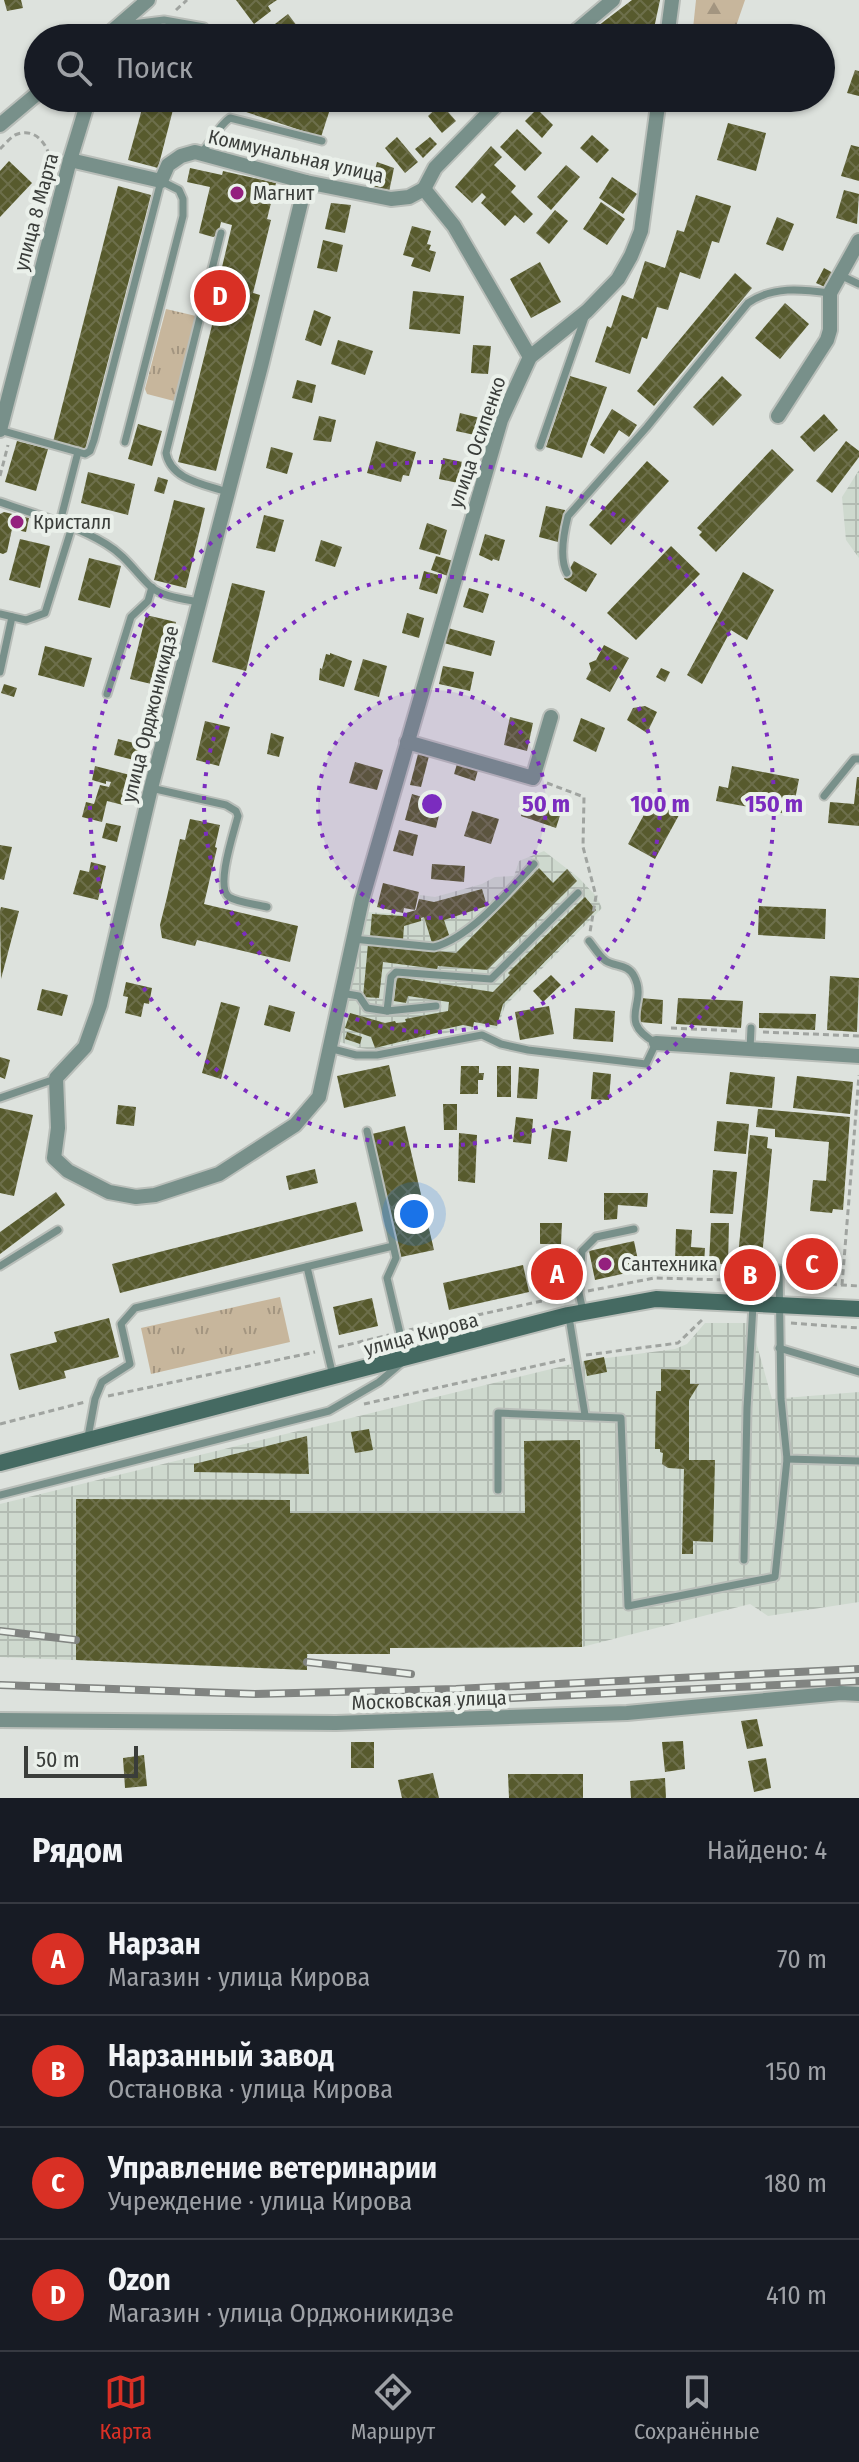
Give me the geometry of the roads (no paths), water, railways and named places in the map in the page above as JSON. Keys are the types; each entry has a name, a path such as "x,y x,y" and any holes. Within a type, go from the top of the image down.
{"street":[{"path":"123,24 148,0"},
{"path":"585,24 613,0"},
{"path":"669,24 672,0"},
{"path":"0,125 24,105"},
{"name":"улица 8 Марта","path":"0,430 85,112"},
{"path":"489,112 435,168 424,189 454,226 530,357"},
{"name":"улица Осипенко","path":"56,1078 58,1128 54,1158 60,1166 90,1185 136,1197 155,1195 219,1174 295,1125 319,1097 353,939 501,420 530,357 587,311 618,279 641,231 657,112"},
{"name":"Коммунальная улица","path":"161,181 168,165 181,156 201,153 306,182 391,199 409,197 424,189"},
{"path":"70,160 161,181"},
{"name":"улица Орджоникидзе","path":"56,1078 85,1047 100,1005 151,788 306,182"},
{"path":"778,416 827,340 830,293 859,241"},
{"path":"407,742 533,778 551,717"},
{"path":"656,1043 859,1056"},
{"name":"улица Кирова","path":"0,1463 576,1313 656,1299 859,1309"},
{"name":"Московская улица","path":"0,1720 351,1723 627,1713 841,1693 859,1694"}],"lane":[{"path":"148,24 164,20 187,24"},
{"path":"201,153 230,118 322,141"},
{"path":"0,430 85,454 90,451 161,181 179,190 183,199 183,216 125,442"},
{"path":"221,233 166,453 172,470 183,477 227,492"},
{"path":"840,275 859,284"},
{"path":"567,573 564,566 568,516 647,427 748,303 764,294 784,290 830,293"},
{"path":"540,446 587,311"},
{"path":"60,522 78,452"},
{"path":"0,502 60,522 106,544 132,563 152,587 164,594 199,602"},
{"path":"0,614 33,619 45,613 72,527"},
{"path":"107,694 131,617 148,601 152,587"},
{"path":"0,672 12,617"},
{"path":"824,796 854,759 859,759"},
{"path":"151,788 226,805 236,811 238,816 223,877 225,891 229,897 267,907"},
{"path":"353,939 434,947 447,943 492,909 534,864"},
{"path":"387,1011 391,977 396,972 491,979 578,893"},
{"path":"329,1048 356,1055 377,1055 482,1035 501,1044 528,1050 646,1064 656,1043 640,1034 635,1024 636,982 633,974 628,968 607,961 589,941"},
{"path":"341,993 359,996 367,1008 387,1011 436,1006"},
{"path":"750,1049 751,1028"},
{"path":"0,1098 56,1078"},
{"path":"0,1495 329,1411 379,1382 406,1359 387,1278 396,1258 367,1131"},
{"path":"585,1415 576,1357 576,1313 582,1251 596,1237 634,1229"},
{"path":"0,1266 58,1230"},
{"path":"88,1441 95,1399 102,1382 130,1364 121,1324 135,1308 393,1246"},
{"path":"307,1267 333,1378"},
{"path":"498,1490 498,1413 621,1418 628,1606 775,1577 787,1459 779,1348 779,1269"},
{"path":"744,1560 747,1395 753,1303"},
{"path":"779,1348 859,1372"},
{"path":"787,1459 859,1461"}],"railway":[{"path":"0,1631 76,1640"},
{"path":"307,1662 411,1674"},
{"path":"0,1685 255,1694 456,1689 859,1669"},
{"path":"451,1701 859,1681"}],"place":[{"name":"Магнит","path":"237,193"},
{"name":"Ozon","path":"220,296"},
{"name":"Кристалл","path":"17,522"},
{"name":"Сантехника","path":"605,1264"},
{"name":"Управление ветеринарии","path":"812,1264"},
{"name":"Нарзан","path":"557,1274"},
{"name":"Нарзанный завод","path":"750,1275"}]}
